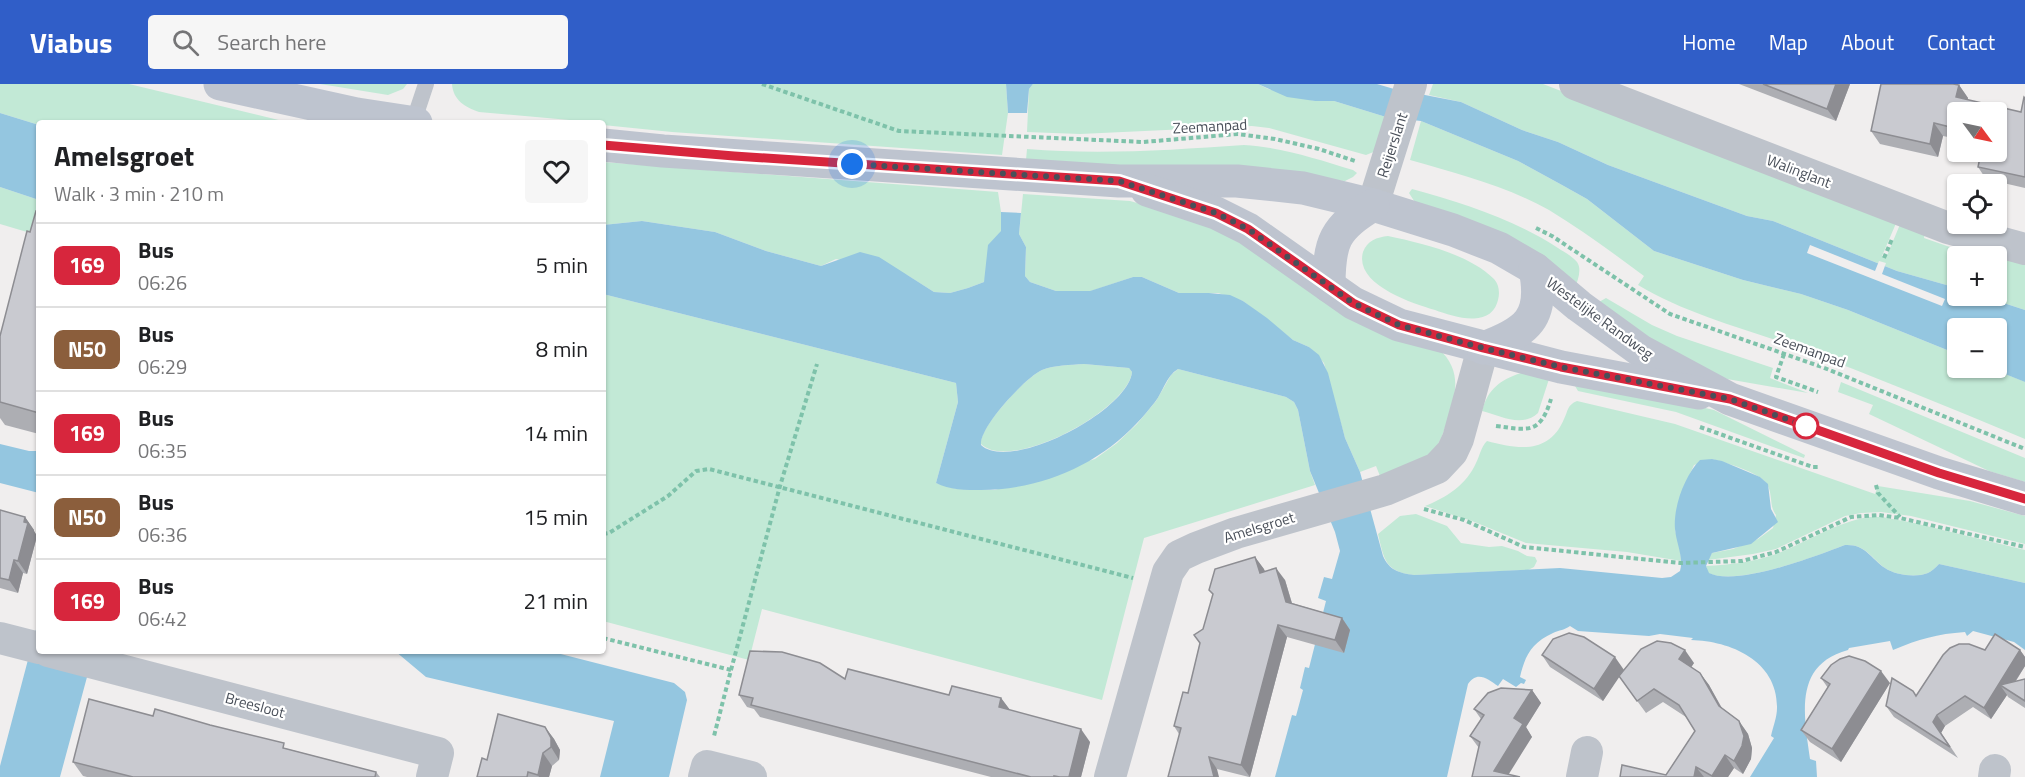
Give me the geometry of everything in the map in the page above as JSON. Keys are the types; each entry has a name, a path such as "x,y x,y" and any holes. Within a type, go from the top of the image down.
{"street":[{"path":"220,84 357,114 396,120"},
{"name":"Reijerslant","path":"1373,205 1412,84"},
{"name":"Walinglant","path":"1575,84 1948,228 2025,249"},
{"name":"Westelijke Randweg","path":"606,145 1029,176 1119,181 1237,181 1303,188 1373,205 1482,240 1534,269 1579,306 1641,351 1730,399"},
{"name":"Westelijke Randweg","path":"1119,181 1216,213 1248,229 1353,303 1399,325 1561,367 1730,399 1939,473 2025,499"},
{"path":"1329,286 1329,259 1332,244 1353,216 1373,205"},
{"name":"Westelijke Randweg","path":"1483,348 1508,339 1531,319 1537,307 1539,288 1534,269"},
{"name":"Amelsgroet","path":"1110,777 1168,572 1179,556 1236,533 1385,490 1437,468 1452,452 1464,421 1483,348"},
{"name":"Breesloot","path":"60,654 438,753 432,777"},
{"path":"705,772 751,777"}],"lane":[{"path":"416,120 426,84"}],"path":[{"name":"Zeemanpad","path":"762,84 899,131 1143,142 1238,134 1388,160"},
{"name":"Zeemanpad","path":"1593,264 1670,314 1872,386 2025,449"},
{"path":"1784,354 1776,377 1818,392"},
{"path":"705,772 780,486 817,364"},
{"path":"606,534 668,496 696,471 709,469 1139,580"},
{"path":"1876,485 1878,493 1900,518"},
{"path":"1385,490 1423,508 1464,520 1524,547 1680,563 1742,561 1776,552 1851,517 1879,515 2025,548"},
{"path":"606,639 731,670"}],"green space":[{"path":"0,84 129,84 279,120 36,120 36,124 0,113"},
{"path":"320,84 407,84 403,89 388,95"},
{"path":"452,84 1006,84 1008,113 1002,155 672,132 606,125 606,120 569,120 479,112 457,99"},
{"path":"1033,84 1258,84 1268,89 1315,101 1334,101 1386,117 1376,151 1366,155 1269,128 1252,126 1080,134 1027,132 1029,89"},
{"path":"1433,84 1543,84 1897,221 1882,256 1886,258 1901,222 1925,232 1924,238 1947,246 1947,285 1897,271 1773,221 1747,216 1608,165 1461,102 1429,95"},
{"path":"1421,121 1518,161 1562,185 1587,199 1654,251 1743,280 1801,294 1848,310 1947,350 1947,378 2007,378 2007,375 2025,382 2025,439 1853,369 1675,304 1638,285 1644,276 1533,201 1463,175 1410,160"},
{"path":"1244,145 1299,154 1357,173 1345,181 1026,160 1027,149 1108,152"},
{"path":"606,162 998,192 1001,231 984,282 950,293 934,292 907,275 836,259 821,266 766,251 715,232 642,221 606,225"},
{"path":"0,187 36,199 36,235 0,224"},
{"path":"1412,189 1506,220 1568,254 1578,265 1575,288 1416,204 1409,193"},
{"path":"1023,194 1130,201 1195,219 1438,348 1451,364 1455,389 1449,416 1437,445 1431,454 1380,476 1376,466 1360,472 1345,438 1324,363 1309,347 1293,340 1243,301 1218,293 1179,293 1142,277 1133,277 1091,291 1056,291 1030,282 1025,276 1026,247 1019,234"},
{"path":"1388,236 1444,251 1484,270 1498,286 1499,297 1494,309 1488,315 1480,318 1461,318 1399,297 1375,283 1367,274 1363,263 1363,252 1370,242"},
{"path":"2007,256 2025,261 2025,310 2007,304"},
{"path":"606,295 956,383 958,402 936,483 957,489 995,490 1095,459 1137,424 1156,401 1171,375 1178,369 1286,397 1294,402 1298,410 1315,485 1144,538 1102,700 762,609 749,660 606,622"},
{"path":"1606,298 1652,325 1677,336 1773,368 1770,378 1808,393 1727,379 1661,352 1599,302"},
{"path":"1084,364 1129,368 1132,372 1126,387 1111,403 1066,433 1041,444 1017,450 996,451 981,444 982,436 995,415 1035,374 1052,367"},
{"path":"1521,373 1550,376 1538,413 1525,420 1518,420 1482,411 1491,391 1496,386"},
{"path":"1841,382 2025,458 2025,482 1989,471 1869,414 1873,405 1838,392"},
{"path":"1575,386 1644,394 1714,410 1805,455 1804,458 1676,412 1578,391"},
{"path":"1577,401 1675,424 1875,494 1878,486 1970,501 2025,516 2025,544 1911,516 1881,512 1861,513 1845,516 1776,549 1708,560 1712,553 1733,549 1758,539 1773,528 1776,515 1772,508 1769,488 1763,480 1742,469 1712,459 1694,465 1688,478 1675,531 1680,546 1681,561 1627,552 1526,543 1472,521 1425,506 1441,499 1461,484 1472,471 1487,441 1521,447 1541,444 1558,431 1570,406"},
{"path":"1416,514 1447,526 1461,543 1489,547 1502,546 1535,557 1537,561 1534,567 1528,570 1414,575 1397,571 1387,563 1378,534 1400,516"},
{"path":"1868,517 1882,517 1914,523 2025,550 2025,583 1939,564 1923,575 1900,574 1885,568 1868,552 1852,545 1845,545 1756,573 1721,576 1708,573 1706,566 1742,563 1768,557 1833,528"}],"water":[{"path":"1006,84 1033,84 1029,89 1027,113 1008,113"},
{"path":"1258,84 1377,84 1461,102 1608,165 1747,216 1773,221 1897,271 1947,285 1947,306 2007,306 2007,304 2025,310 2025,382 2007,375 2007,318 1947,318 1947,350 1848,310 1801,294 1743,280 1654,251 1587,199 1562,185 1518,161 1421,121 1386,117 1334,101 1287,97"},
{"path":"0,113 36,124 36,199 0,187"},
{"path":"1001,212 1021,213 1019,234 1026,247 1025,276 1030,282 1056,291 1090,291 1133,277 1142,277 1179,293 1230,295 1267,318 1293,340 1309,347 1319,355 1328,373 1345,438 1360,472 1383,556 1391,568 1399,572 1414,575 1560,568 1671,577 1680,571 1681,566 1675,520 1681,492 1689,474 1700,460 1712,459 1760,477 1768,484 1771,509 1778,522 1751,544 1712,553 1706,566 1709,573 1738,576 1756,573 1845,545 1852,545 1863,549 1885,568 1900,574 1923,575 1939,564 2025,583 2025,650 2014,642 1973,631 1967,636 1965,632 1928,638 1893,650 1890,641 1849,648 1830,657 1818,667 1810,679 1806,694 1806,726 1810,759 1816,761 1817,777 1750,777 1774,738 1771,736 1777,711 1775,692 1770,678 1761,666 1736,650 1721,644 1691,640 1693,638 1660,634 1649,636 1578,631 1570,626 1545,637 1530,651 1520,677 1526,680 1524,684 1521,683 1516,687 1503,679 1498,686 1483,677 1475,677 1471,680 1468,684 1447,777 1275,777 1292,715 1296,716 1303,690 1300,688 1305,667 1309,668 1326,601 1318,598 1324,577 1332,579 1340,551 1335,532 1310,471 1298,410 1294,402 1286,397 1178,369 1170,376 1155,402 1137,423 1104,452 1085,463 1066,473 1024,486 964,490 936,483 958,402 956,383 606,295 606,225 642,221 715,232 766,251 821,266 860,252 879,257 934,292 950,293 984,282 988,245 1001,231","holes":["1084,364 1129,368 1132,372 1126,387 1111,403 1091,419 1067,433 1017,451 996,451 981,445 982,437 995,415 1025,382 1042,370 1057,366"]},
{"path":"0,444 36,451 36,492 0,483"},
{"path":"36,629 36,654 49,654 90,666 60,777 0,777 0,766"},
{"path":"399,654 561,654 674,683 685,692 687,700 669,777 600,777 614,721 426,677"}],"pier":[{"path":"1810,245 1875,271 1879,261 1886,263 1882,274 1945,299 1942,306 1807,253"}],"building":[{"path":"1763,84 1836,84 1827,109"},
{"path":"1881,84 1959,85 1956,97 1978,102 1947,102 1947,126 1934,123 1930,144 1871,131"},
{"path":"2024,97 2025,177 1978,167 1979,162 2007,162 2007,109 2021,112"},
{"path":"36,211 36,412 0,402 0,336 27,231 30,232"},
{"path":"0,510 25,517 24,522 28,523 18,561 14,560 9,580 0,578"},
{"path":"1255,557 1260,573 1276,568 1286,602 1342,618 1335,640 1278,625 1241,765 1209,757 1214,777 1168,777 1181,728 1174,726 1183,692 1188,693 1200,643 1194,635 1203,629 1213,594 1209,590 1215,569"},
{"path":"1569,633 1584,637 1615,657 1594,689 1542,655 1553,639"},
{"path":"1995,634 2020,650 1984,708 1965,696 1937,715 1933,722 1950,747 1886,706 1892,678 1913,691 1916,696 1950,648 1959,644 1969,644 1985,650"},
{"path":"1657,641 1671,643 1685,650 1679,659 1700,673 1719,706 1739,721 1744,736 1742,746 1734,761 1725,755 1712,776 1696,767 1694,777 1620,777 1622,765 1666,775 1695,731 1679,705 1654,689 1637,701 1619,676 1641,649"},
{"path":"750,651 782,652 820,663 845,679 848,669 949,695 952,686 1001,698 999,707 1081,729 1069,777 1031,777 751,705 753,698 739,695"},
{"path":"1849,656 1865,661 1881,671 1832,749 1801,730 1830,684 1821,678 1831,665"},
{"path":"2025,679 2025,701 2000,685"},
{"path":"1501,688 1532,690 1514,718 1523,724 1494,771 1520,777 1472,777 1480,742 1470,736 1484,715 1474,709 1488,693"},
{"path":"89,699 153,716 155,709 284,743 283,748 376,772 375,777 133,777 73,762"},
{"path":"498,714 545,727 551,738 551,747 543,753 538,775 528,772 527,777 477,777 482,758 487,760"}],"bus line":[{"name":"169","path":"606,145 1119,181 1216,213 1248,229 1353,303 1399,325 1561,367 1730,399 1939,473 2025,499"}],"route":[{"path":"852,164 1119,181 1216,213 1248,229 1353,303 1399,325 1561,367 1730,399 1806,426"}]}
